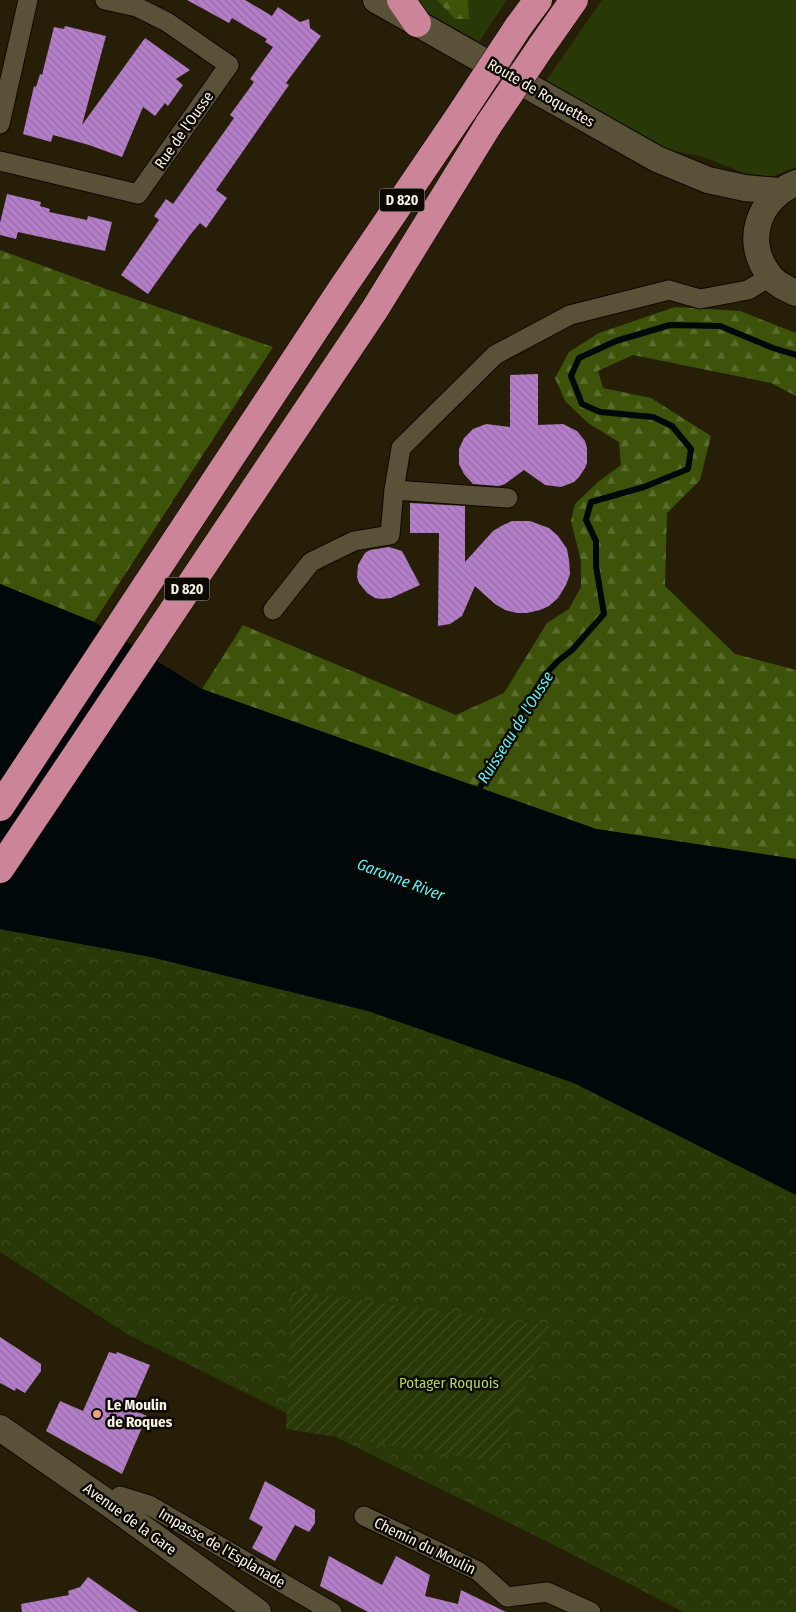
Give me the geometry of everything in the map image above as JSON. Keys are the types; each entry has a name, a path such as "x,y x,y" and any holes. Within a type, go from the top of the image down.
{"highway":[{"path":"401,0 417,23"},
{"name":"D 820","path":"0,807 340,290 538,0"},
{"name":"D 820","path":"0,869 375,309 488,124 574,0"}],"main road":[{"name":"Route de Roquettes","path":"376,0 657,159 708,180 745,188 787,187"},
{"name":"Route de Roquettes","path":"708,180 734,199 758,222"},
{"path":"787,187 766,205 758,222 756,240 760,258 770,277 783,287 796,293"},
{"name":"Avenue de la Gare","path":"0,1428 111,1505 258,1612"}],"street":[{"path":"0,124 28,0"},
{"name":"Rue de l'Ousse","path":"0,160 138,194 229,66 167,22 137,7 105,0"},
{"path":"273,610 311,562 354,541 390,535 394,490 401,448 495,355 570,316 669,290 700,298 748,290 770,277"},
{"path":"394,490 508,498"},
{"name":"Impasse de l'Esplanade","path":"111,1505 120,1496 149,1505 332,1612"},
{"name":"Chemin du Moulin","path":"364,1516 478,1571 507,1604"},
{"path":"507,1604 547,1592 591,1612"}],"green space":[{"path":"419,0 507,0 479,42 428,13"},
{"path":"437,0 468,0 469,19 455,19"},
{"path":"602,0 796,0 796,167 771,177 762,178 752,176 701,156 661,149 543,85"},
{"path":"0,250 273,347 94,622 0,584"},
{"path":"675,307 740,311 796,333 796,396 771,383 633,355 598,371 603,388 651,398 711,436 700,480 667,513 665,586 735,654 796,670 796,859 596,829 202,689 243,625 456,715 504,693 547,623 569,609 581,587 581,561 571,521 575,504 598,482 621,465 619,442 588,423 565,401 555,378 569,352 599,333"},
{"path":"0,929 151,957 368,1011 574,1083 796,1195 796,1612 684,1612 542,1539 127,1334 0,1252"},
{"name":"Potager Roquois","path":"292,1291 549,1326 496,1462 286,1429"}],"water":[{"name":"Garonne River","path":"0,584 94,622 202,689 596,829 796,859 796,1195 574,1083 368,1011 151,957 0,929"}],"building":[{"path":"187,0 245,0 272,16 278,7 300,22 309,19 310,28 321,36 286,83 289,85 216,190 227,198 206,228 200,223 190,235 148,294 121,275 159,220 154,216 166,199 173,204 234,118 230,115 254,82 250,79 273,47 265,42 267,39 232,18 229,23"},
{"path":"65,26 106,36 82,125 145,38 190,70 176,79 183,85 168,106 165,103 155,116 143,107 122,157 53,135 51,142 23,134 34,86 36,87 40,74 42,75 54,27 64,29"},
{"path":"7,194 41,202 40,206 50,209 49,212 87,220 88,216 112,222 105,251 18,232 16,239 0,235 0,223"},
{"path":"538,374 538,425 563,424 577,431 585,441 587,448 585,468 574,482 561,487 545,485 524,470 505,484 499,486 473,484 464,474 459,464 459,449 464,438 473,429 486,424 510,427 510,375"},
{"path":"410,503 465,506 465,562 493,531 512,521 530,521 549,528 558,536 567,549 570,574 566,585 558,598 549,606 527,613 505,610 495,604 475,586 462,616 450,624 438,626 439,533 410,533"},
{"path":"389,547 402,551 420,585 391,598 375,598 367,593 359,583 357,577 358,565 365,553 370,550"},
{"path":"0,1337 41,1364 41,1371 25,1393 16,1388 15,1391 0,1383"},
{"name":"Le Moulin de Roques","path":"109,1352 116,1354 117,1352 150,1365 131,1409 147,1416 122,1474 46,1431 60,1401 83,1411"},
{"path":"265,1481 315,1510 315,1523 309,1532 295,1525 275,1561 252,1548 263,1527 249,1519"},
{"path":"329,1556 382,1585 396,1556 430,1575 425,1596 458,1604 461,1590 506,1612 368,1612 320,1586"},
{"path":"88,1577 138,1612 22,1612 21,1604 69,1595 68,1591 80,1587"}],"waterway":[{"name":"Ruisseau de l'Ousse","path":"476,794 513,733 518,718 544,676 572,650 604,614 596,566 596,541 586,520 591,502 644,487 688,469 691,449 672,426 653,417 600,412 582,404 571,376 579,358 616,341 670,325 720,326 773,348 796,355"}],"place":[{"name":"Le Moulin de Roques","path":"97,1414"}]}
